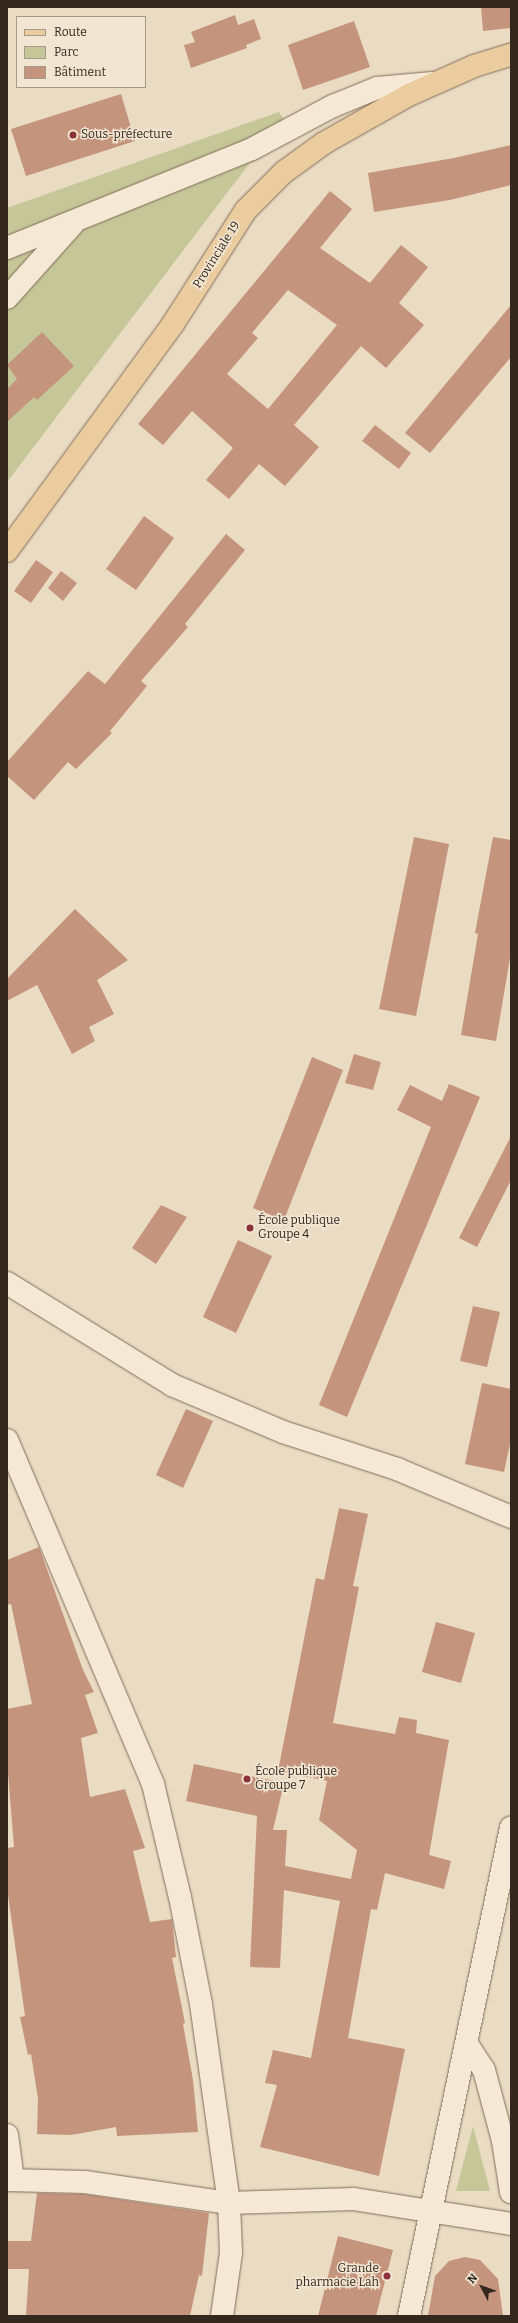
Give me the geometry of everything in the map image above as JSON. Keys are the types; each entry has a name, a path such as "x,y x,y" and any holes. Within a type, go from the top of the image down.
{"main road":[{"name":"Provinciale 19","path":"7,552 173,324 246,210 284,172 324,143 438,82 474,66 511,55"}],"street":[{"path":"7,248 252,149 333,106 377,88 438,82"},
{"path":"7,298 77,220"},
{"path":"7,1283 172,1384 283,1432 397,1469 511,1517"},
{"path":"7,1440 153,1784 180,1897 201,2004 229,2203 231,2253 222,2316"},
{"path":"409,2316 511,1828"},
{"path":"467,2044 501,2098 503,2141 511,2192"},
{"path":"7,2135 10,2180 85,2182 229,2203 354,2199 431,2209 511,2224"}],"green space":[{"path":"279,112 296,138 249,164 7,482 7,208"},
{"path":"473,2126 490,2191 456,2191"}],"building":[{"path":"481,7 511,7 511,28 483,31"},
{"path":"235,15 238,25 254,19 261,39 246,45 247,48 191,68 184,45 195,42 191,32"},
{"path":"354,21 370,67 303,90 288,45"},
{"name":"Sous-préfecture","path":"121,94 135,141 26,176 11,129"},
{"path":"511,145 511,185 450,200 374,212 368,173 454,158"},
{"path":"330,191 352,209 320,248 370,283 401,245 428,267 399,303 424,325 386,368 361,346 294,425 319,447 285,486 259,464 229,499 206,480 233,448 192,411 163,445 138,424","holes":["288,290 337,325 268,409 227,374 258,338 252,333"]},
{"path":"511,305 511,357 430,453 405,433"},
{"path":"42,332 74,366 37,400 34,397 7,422 7,389 17,379 7,365"},
{"path":"375,425 411,453 399,469 362,441"},
{"path":"144,516 174,538 136,590 106,569"},
{"path":"226,534 245,550 185,624 188,627 141,681 147,686 110,731 112,733 76,769 68,762 34,800 7,776 7,762 88,671 105,684"},
{"path":"36,560 53,572 31,603 14,591"},
{"path":"61,571 77,583 63,601 48,588"},
{"path":"414,837 449,844 416,1016 379,1009"},
{"path":"493,837 511,840 511,952 496,1041 461,1035 478,934 475,933"},
{"path":"75,909 128,960 97,980 114,1014 89,1027 95,1041 72,1054 37,985 7,1001 7,979"},
{"path":"354,1054 381,1062 373,1090 345,1083"},
{"path":"312,1057 343,1070 284,1220 253,1208"},
{"path":"449,1084 480,1097 347,1417 319,1405 431,1127 397,1110 410,1085 442,1101"},
{"path":"511,1136 511,1180 477,1247 459,1238"},
{"path":"161,1205 187,1217 156,1264 132,1248"},
{"path":"238,1240 272,1256 236,1333 203,1317"},
{"path":"473,1306 500,1312 487,1367 460,1361"},
{"path":"482,1383 511,1389 511,1439 504,1472 465,1464"},
{"path":"186,1409 213,1421 183,1488 156,1475"},
{"path":"339,1508 368,1514 353,1586 359,1587 333,1723 395,1734 399,1717 417,1720 416,1733 449,1740 429,1855 451,1861 444,1889 385,1873 377,1910 371,1909 348,2038 405,2049 379,2176 260,2147 277,2085 265,2083 273,2050 311,2058 340,1901 284,1890 280,1968 250,1967 257,1816 186,1801 194,1764 284,1783 273,1830 287,1830 285,1866 351,1879 357,1850 319,1820 327,1781 278,1771 316,1578 324,1580"},
{"path":"39,1547 83,1670 94,1692 85,1695 98,1733 81,1738 90,1797 125,1789 145,1848 133,1851 150,1922 172,1919 176,1957 172,1958 185,2023 183,2024 193,2080 198,2132 117,2136 116,2127 71,2135 37,2134 38,2099 31,2054 28,2055 20,2017 25,2016 7,1888 7,1848 14,1847 7,1761 7,1709 32,1704 11,1604 7,1605 7,1560"},
{"path":"436,1622 475,1633 461,1683 422,1672"},
{"path":"37,2193 84,2194 209,2213 202,2276 199,2275 190,2316 26,2316 29,2269 7,2269 7,2241 31,2241"},
{"path":"338,2236 393,2250 376,2316 318,2316"},
{"path":"465,2257 480,2260 498,2279 503,2316 428,2316 435,2276 449,2261"}],"place":[{"name":"Sous-préfecture","path":"73,135"},
{"name":"École publique Groupe 4","path":"250,1228"},
{"name":"École publique Groupe 7","path":"247,1779"},
{"name":"Grande pharmacie Lah","path":"387,2276"}]}
